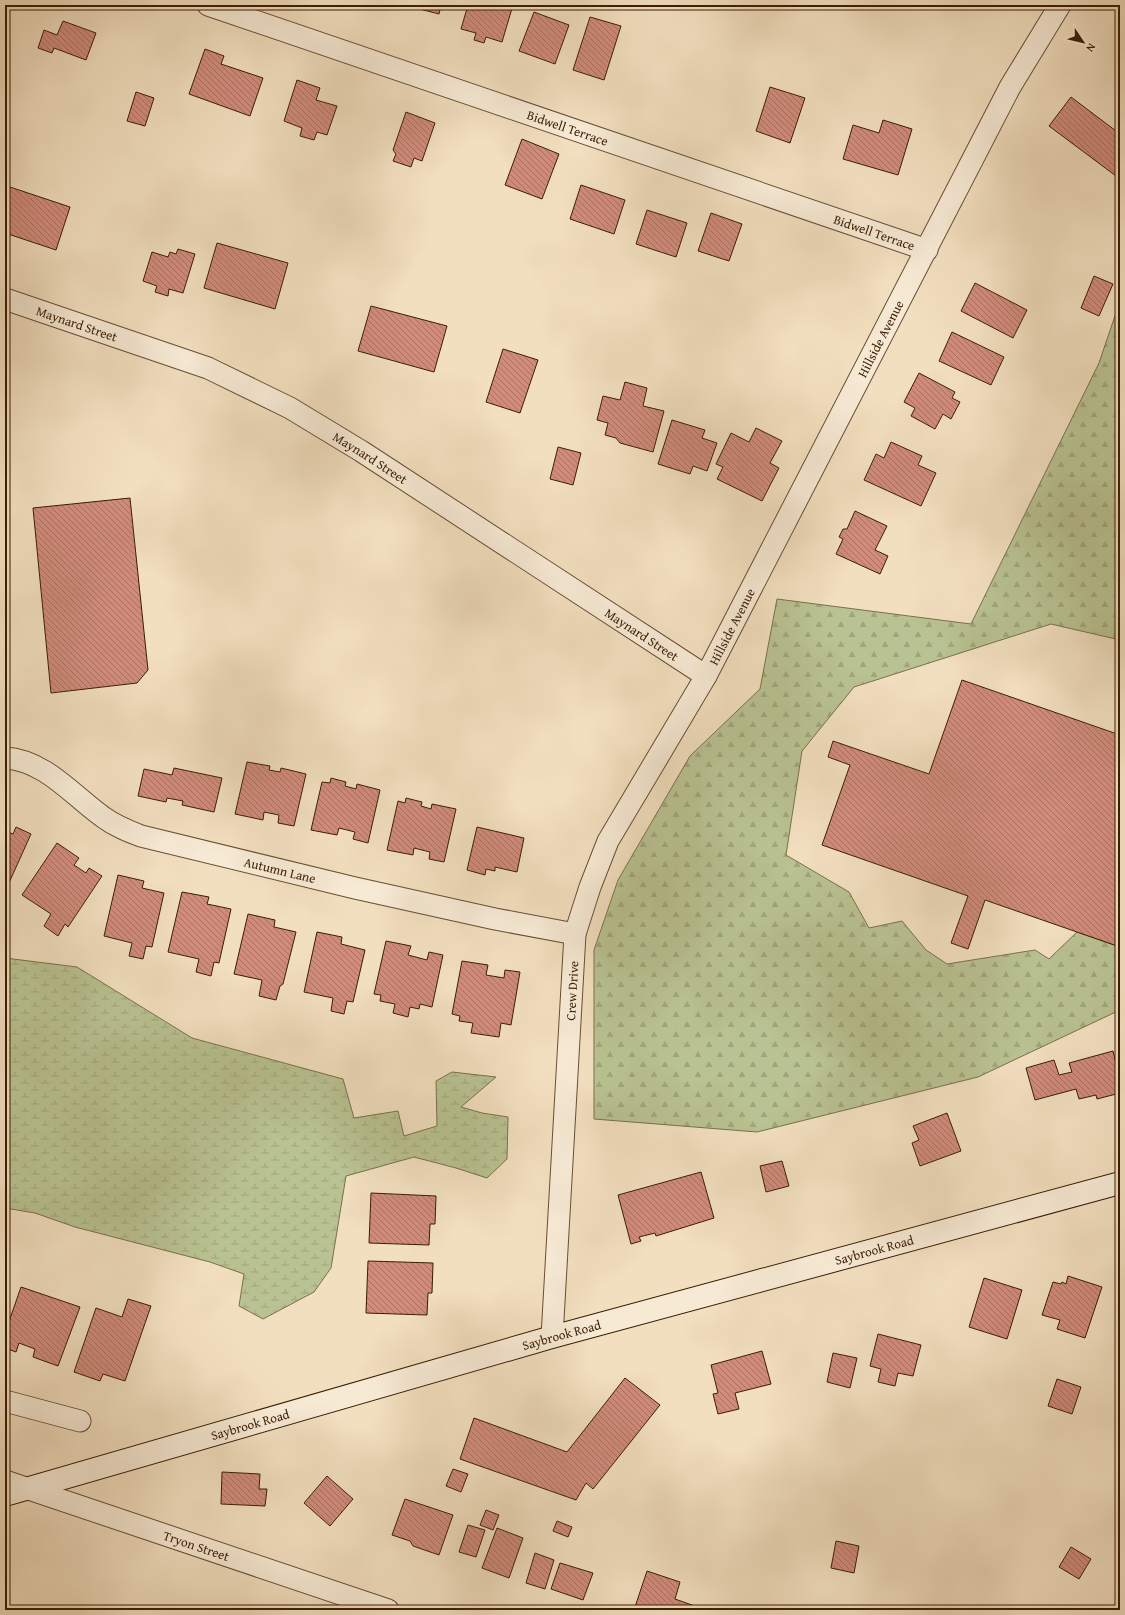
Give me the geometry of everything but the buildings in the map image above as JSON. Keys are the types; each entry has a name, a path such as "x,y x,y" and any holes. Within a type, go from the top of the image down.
{"main road":[{"name":"Saybrook Road","path":"5,1495 552,1337 1120,1183"}],"street":[{"name":"Bidwell Terrace","path":"208,5 927,250"},
{"name":"Hillside Avenue","path":"706,676 1010,87 1060,5"},
{"name":"Maynard Street","path":"5,299 208,368 290,408 361,451 706,676"},
{"name":"Crew Drive","path":"552,1337 575,934 590,887 608,841 706,676"},
{"name":"Autumn Lane","path":"5,758 22,761 45,772 55,778 103,817 120,828 141,836 456,911 575,934"},
{"path":"5,1401 80,1421"},
{"name":"Tryon Street","path":"5,1481 388,1610"}],"green space":[{"path":"1120,301 1120,640 1051,624 854,687 802,751 786,855 849,892 869,928 902,921 926,950 947,964 1035,950 1049,959 1077,932 1120,947 1120,1010 978,1077 757,1132 594,1119 594,950 618,880 690,756 760,689 777,599 971,624 1099,363"},
{"path":"5,958 77,967 192,1038 343,1079 354,1118 398,1111 404,1136 437,1126 436,1081 452,1072 496,1077 461,1107 482,1113 508,1117 507,1159 487,1178 414,1157 346,1176 331,1268 314,1292 263,1319 239,1306 244,1274 210,1262 75,1227 35,1213 5,1208"}]}
